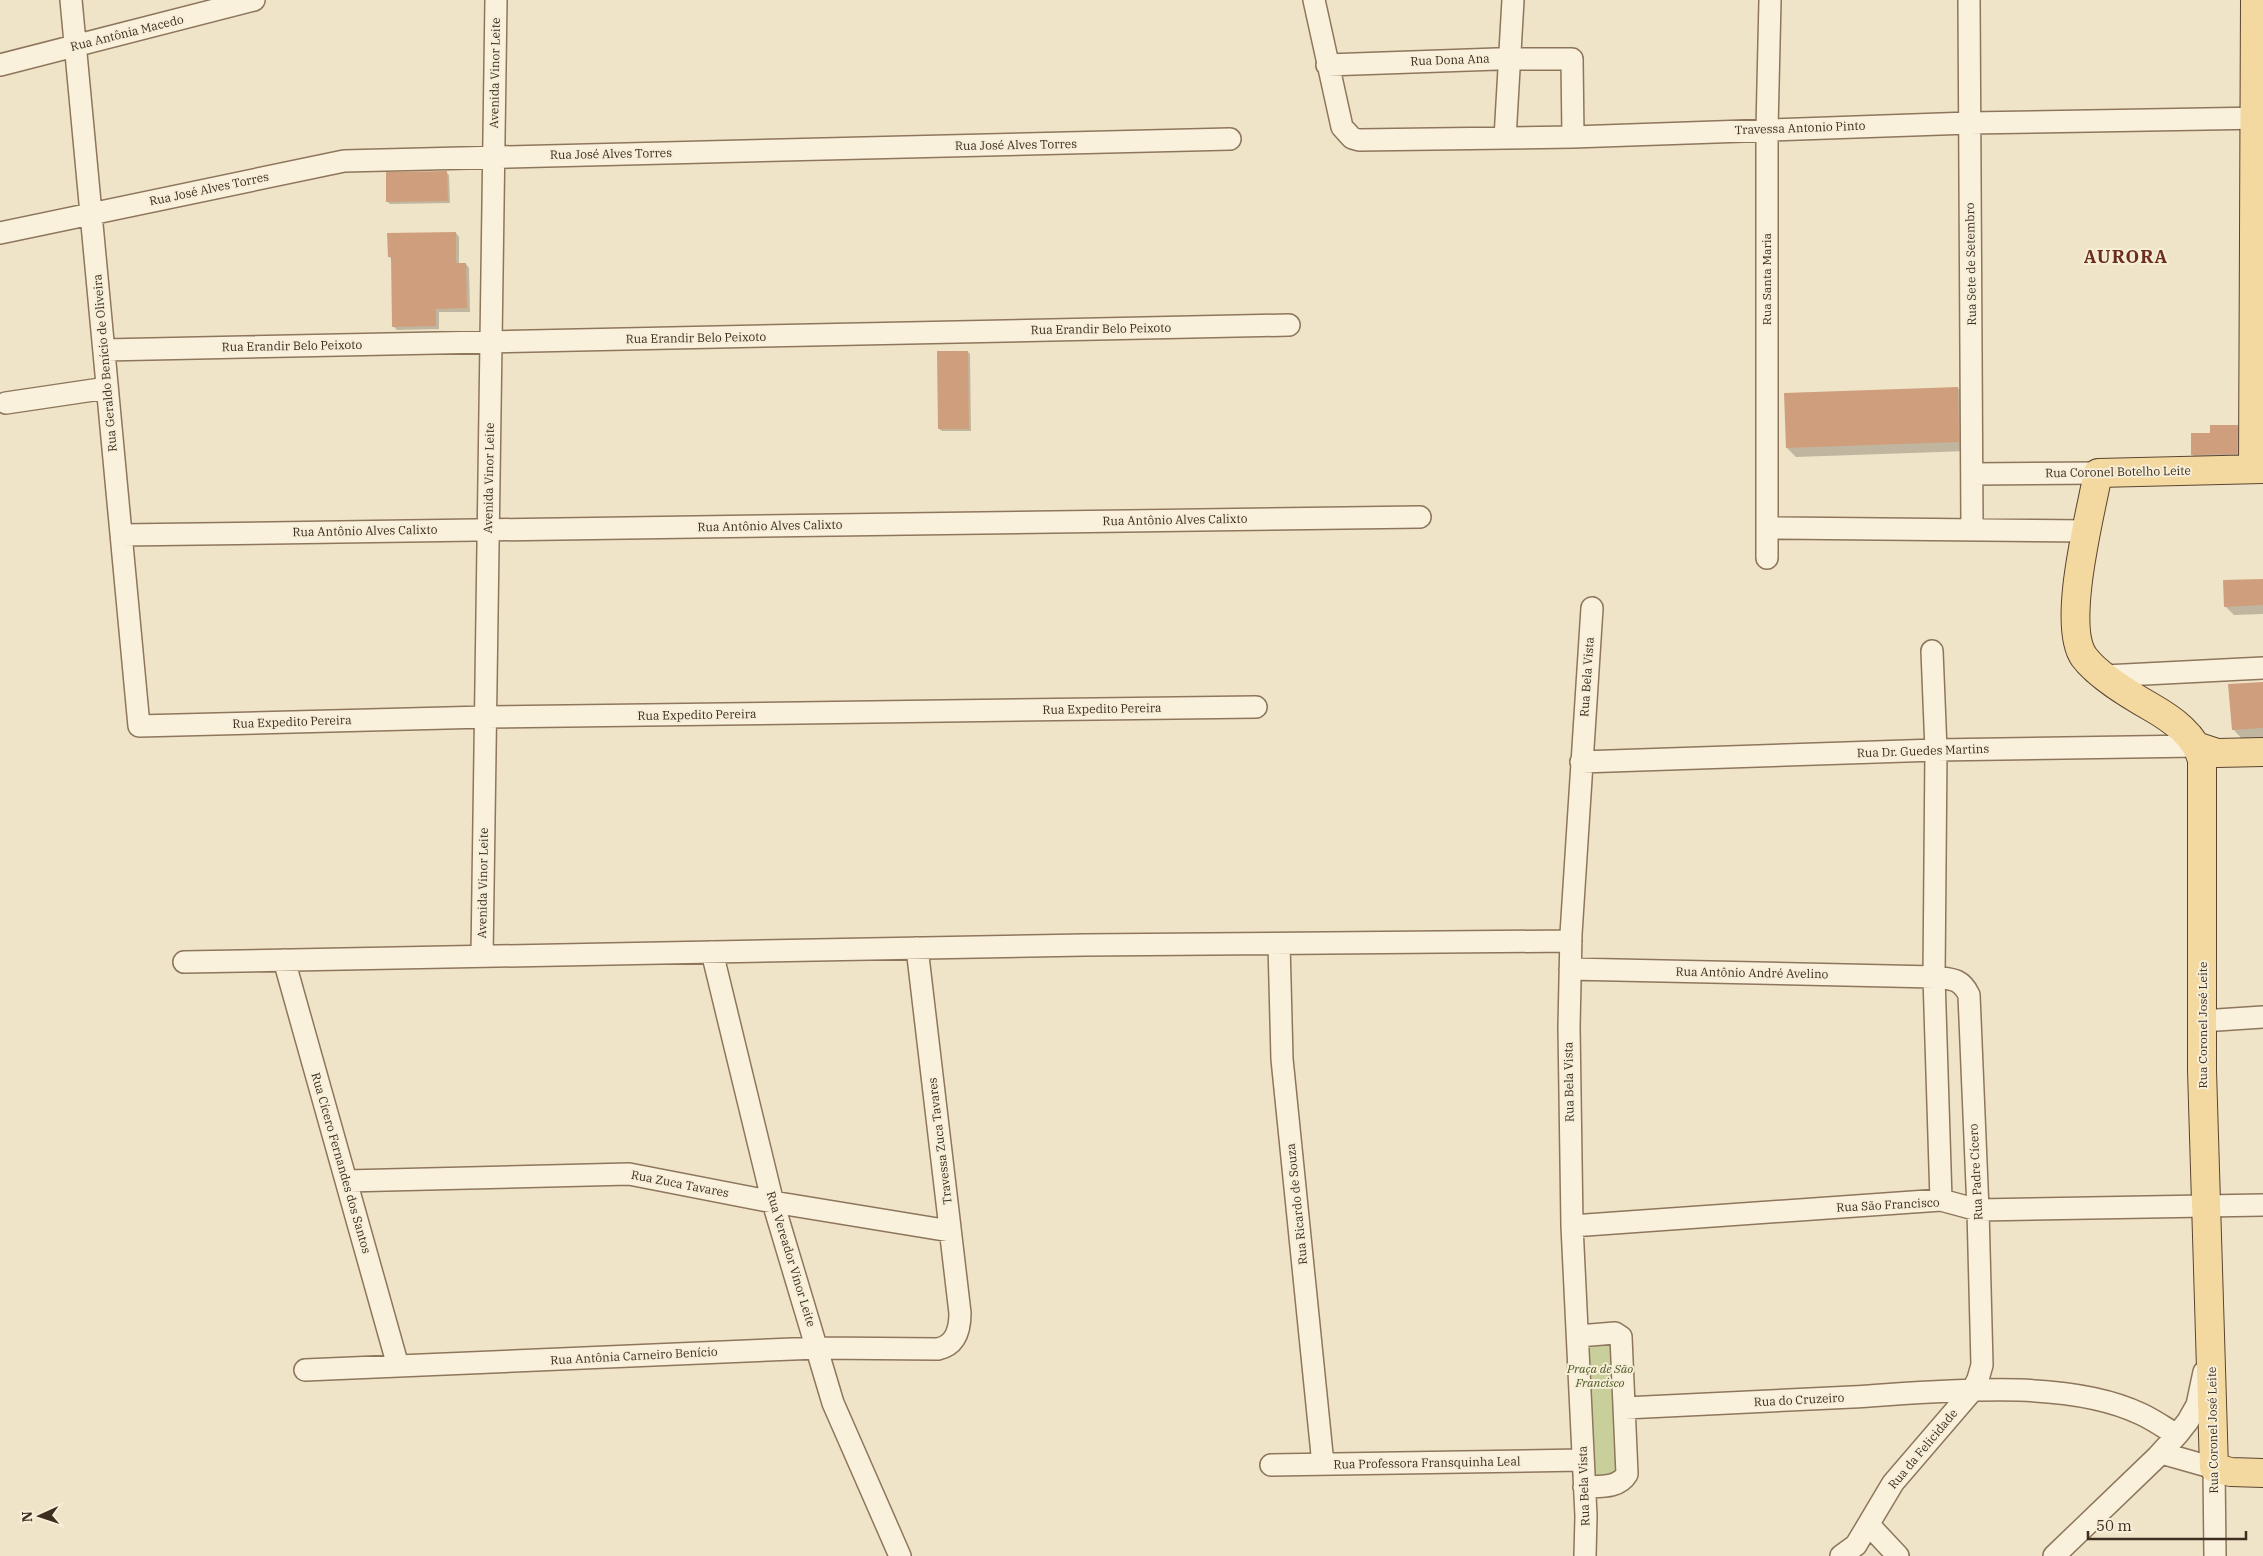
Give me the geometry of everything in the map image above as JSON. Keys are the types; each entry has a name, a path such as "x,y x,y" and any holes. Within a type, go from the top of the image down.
{"main road":[{"path":"2255,0 2259,118 2258,469"},
{"name":"Rua Coronel Botelho Leite","path":"2098,473 2258,469"},
{"path":"2098,473 2077,589 2076,630 2079,647 2084,657 2105,676 2174,722 2186,732 2196,746"},
{"name":"Rua Dr. Guedes Martins","path":"2196,746 2217,753 2263,752"},
{"name":"Rua Coronel José Leite","path":"2196,746 2202,760 2204,773 2202,1021 2214,1468"},
{"path":"2214,1468 2231,1472 2263,1473"}],"street":[{"name":"Rua Geraldo Benício de Oliveira","path":"71,0 139,726"},
{"name":"Rua Antônia Macedo","path":"0,65 254,0"},
{"name":"Avenida Vinor Leite","path":"482,956 496,0"},
{"path":"1314,0 1327,65"},
{"path":"1505,138 1513,0"},
{"name":"Rua Santa Maria","path":"1767,558 1767,129 1770,0"},
{"name":"Rua Sete de Setembro","path":"1969,0 1972,529"},
{"name":"Rua Dona Ana","path":"1327,65 1509,59 1572,59 1573,137"},
{"name":"Travessa Antonio Pinto","path":"1327,65 1342,128 1352,138 1359,140 1573,137 1969,123 2259,118"},
{"name":"Rua José Alves Torres","path":"0,233 344,161 1230,139"},
{"name":"Rua Erandir Belo Peixoto","path":"104,350 1289,325"},
{"path":"6,403 107,388"},
{"name":"Rua Coronel Botelho Leite","path":"1972,474 2098,473"},
{"name":"Rua Antônio Alves Calixto","path":"121,535 1420,517"},
{"path":"1768,528 2088,530"},
{"name":"Rua Bela Vista","path":"1585,1556 1583,1460 1572,1226 1569,1027 1571,941 1592,608"},
{"path":"1932,650 1936,750 1934,976 1941,1200"},
{"path":"2105,676 2263,668"},
{"name":"Rua Expedito Pereira","path":"139,726 485,717 1256,708"},
{"name":"Rua Dr. Guedes Martins","path":"1581,762 1936,750 2196,746"},
{"path":"184,962 917,948 1571,941"},
{"name":"Rua Ricardo de Souza","path":"1279,944 1282,1059 1323,1464"},
{"name":"Travessa Zuca Tavares","path":"917,948 960,1313 957,1333"},
{"name":"Rua Vereador Vinor Leite","path":"712,952 773,1202 833,1403 900,1556"},
{"name":"Rua Cícero Fernandes dos Santos","path":"284,960 398,1366"},
{"name":"Rua Antônio André Avelino","path":"1570,969 1934,976"},
{"name":"Rua Padre Cícero","path":"1934,976 1960,981 1969,994 1982,1350 1978,1379 1972,1391"},
{"path":"2202,1021 2263,1018"},
{"name":"Rua Zuca Tavares","path":"346,1181 628,1174 773,1202 950,1231"},
{"name":"Rua São Francisco","path":"1572,1226 1941,1200 1978,1210 2263,1205"},
{"name":"Rua Coronel José Leite","path":"2054,1556 2161,1453 2188,1421 2200,1398 2207,1352 2210,1305"},
{"name":"Rua Antônia Carneiro Benício","path":"305,1370 817,1348 938,1349 950,1344 957,1333"},
{"path":"1578,1336 1615,1333 1621,1338 1626,1408 1627,1474 1617,1484 1584,1487"},
{"name":"Rua do Cruzeiro","path":"1626,1408 1972,1391 2052,1393 2105,1402 2141,1414 2177,1436"},
{"name":"Rua da Felicidade","path":"1841,1556 1856,1545 1894,1483 1972,1391"},
{"path":"2161,1453 2214,1468"},
{"name":"Rua Professora Fransquinha Leal","path":"1272,1465 1583,1460"},
{"name":"Rua Coronel José Leite","path":"2214,1468 2215,1556"},
{"path":"1869,1524 1898,1556"}],"green space":[{"name":"Praça de São Francisco","path":"1613,1341 1617,1474 1593,1478 1583,1343"}],"building":[{"path":"447,171 448,201 386,202 386,172"},
{"path":"456,232 456,263 466,263 467,308 436,309 436,326 392,327 391,257 388,257 387,233"},
{"path":"937,351 968,351 969,429 938,429"},
{"path":"1958,387 1959,442 1786,448 1784,393"},
{"path":"2210,425 2238,425 2237,454 2191,455 2191,433 2210,433"},
{"path":"2263,579 2263,605 2224,607 2223,580"},
{"path":"2263,682 2263,728 2232,730 2228,684"}],"district":[{"name":"AURORA","path":"2126,257"}]}
